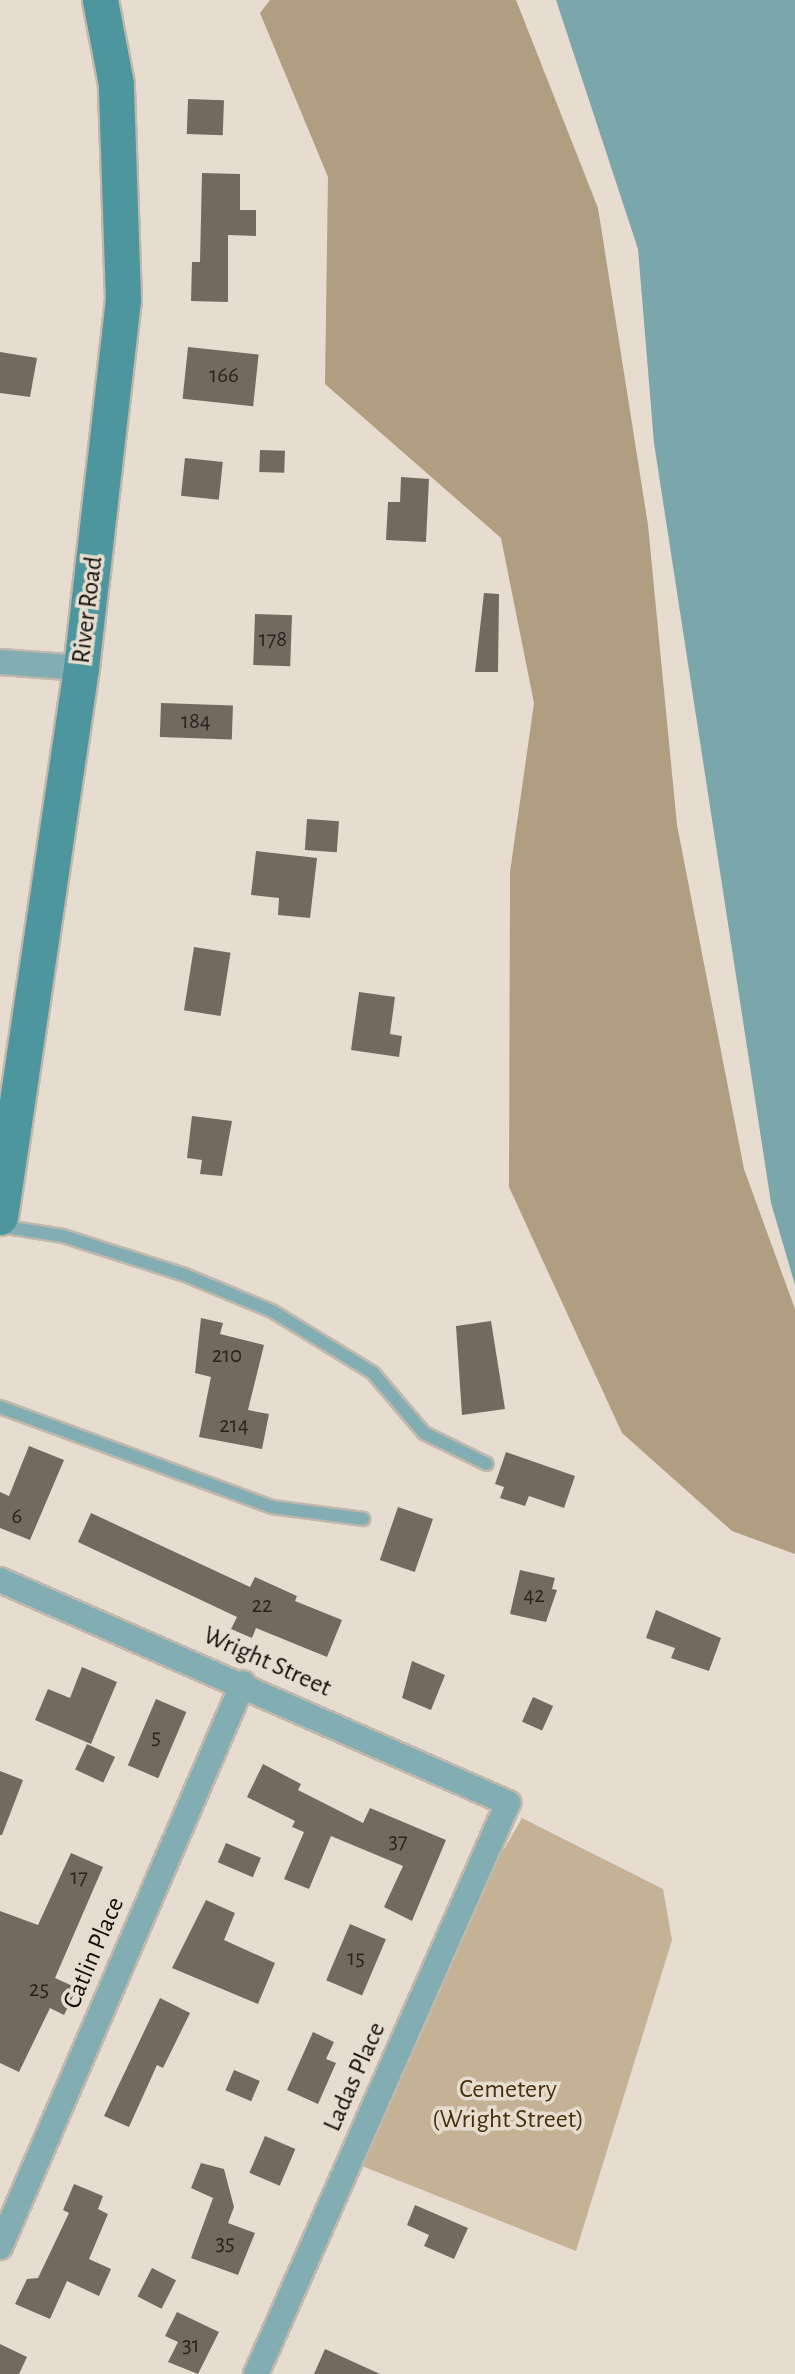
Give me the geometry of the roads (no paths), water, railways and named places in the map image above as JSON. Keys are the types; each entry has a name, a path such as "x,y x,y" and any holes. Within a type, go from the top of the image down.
{"main road":[{"name":"River Road","path":"0,1217 80,668 122,300 116,84 100,0"}],"street":[{"path":"0,662 80,668"},
{"name":"Wright Street","path":"0,1580 243,1683 508,1803"},
{"name":"Catlin Place","path":"0,2247 243,1683"},
{"name":"Ladas Place","path":"256,2374 508,1803"}],"lane":[{"path":"0,1226 63,1236 185,1275 272,1311 373,1373 424,1433 487,1464"},
{"path":"0,1407 272,1507 363,1519"}],"water":[{"path":"556,0 795,0 795,1285 771,1203 654,443 638,249"}],"park label":[{"name":"Cemetery (Wright Street)","path":"508,2105"}]}
